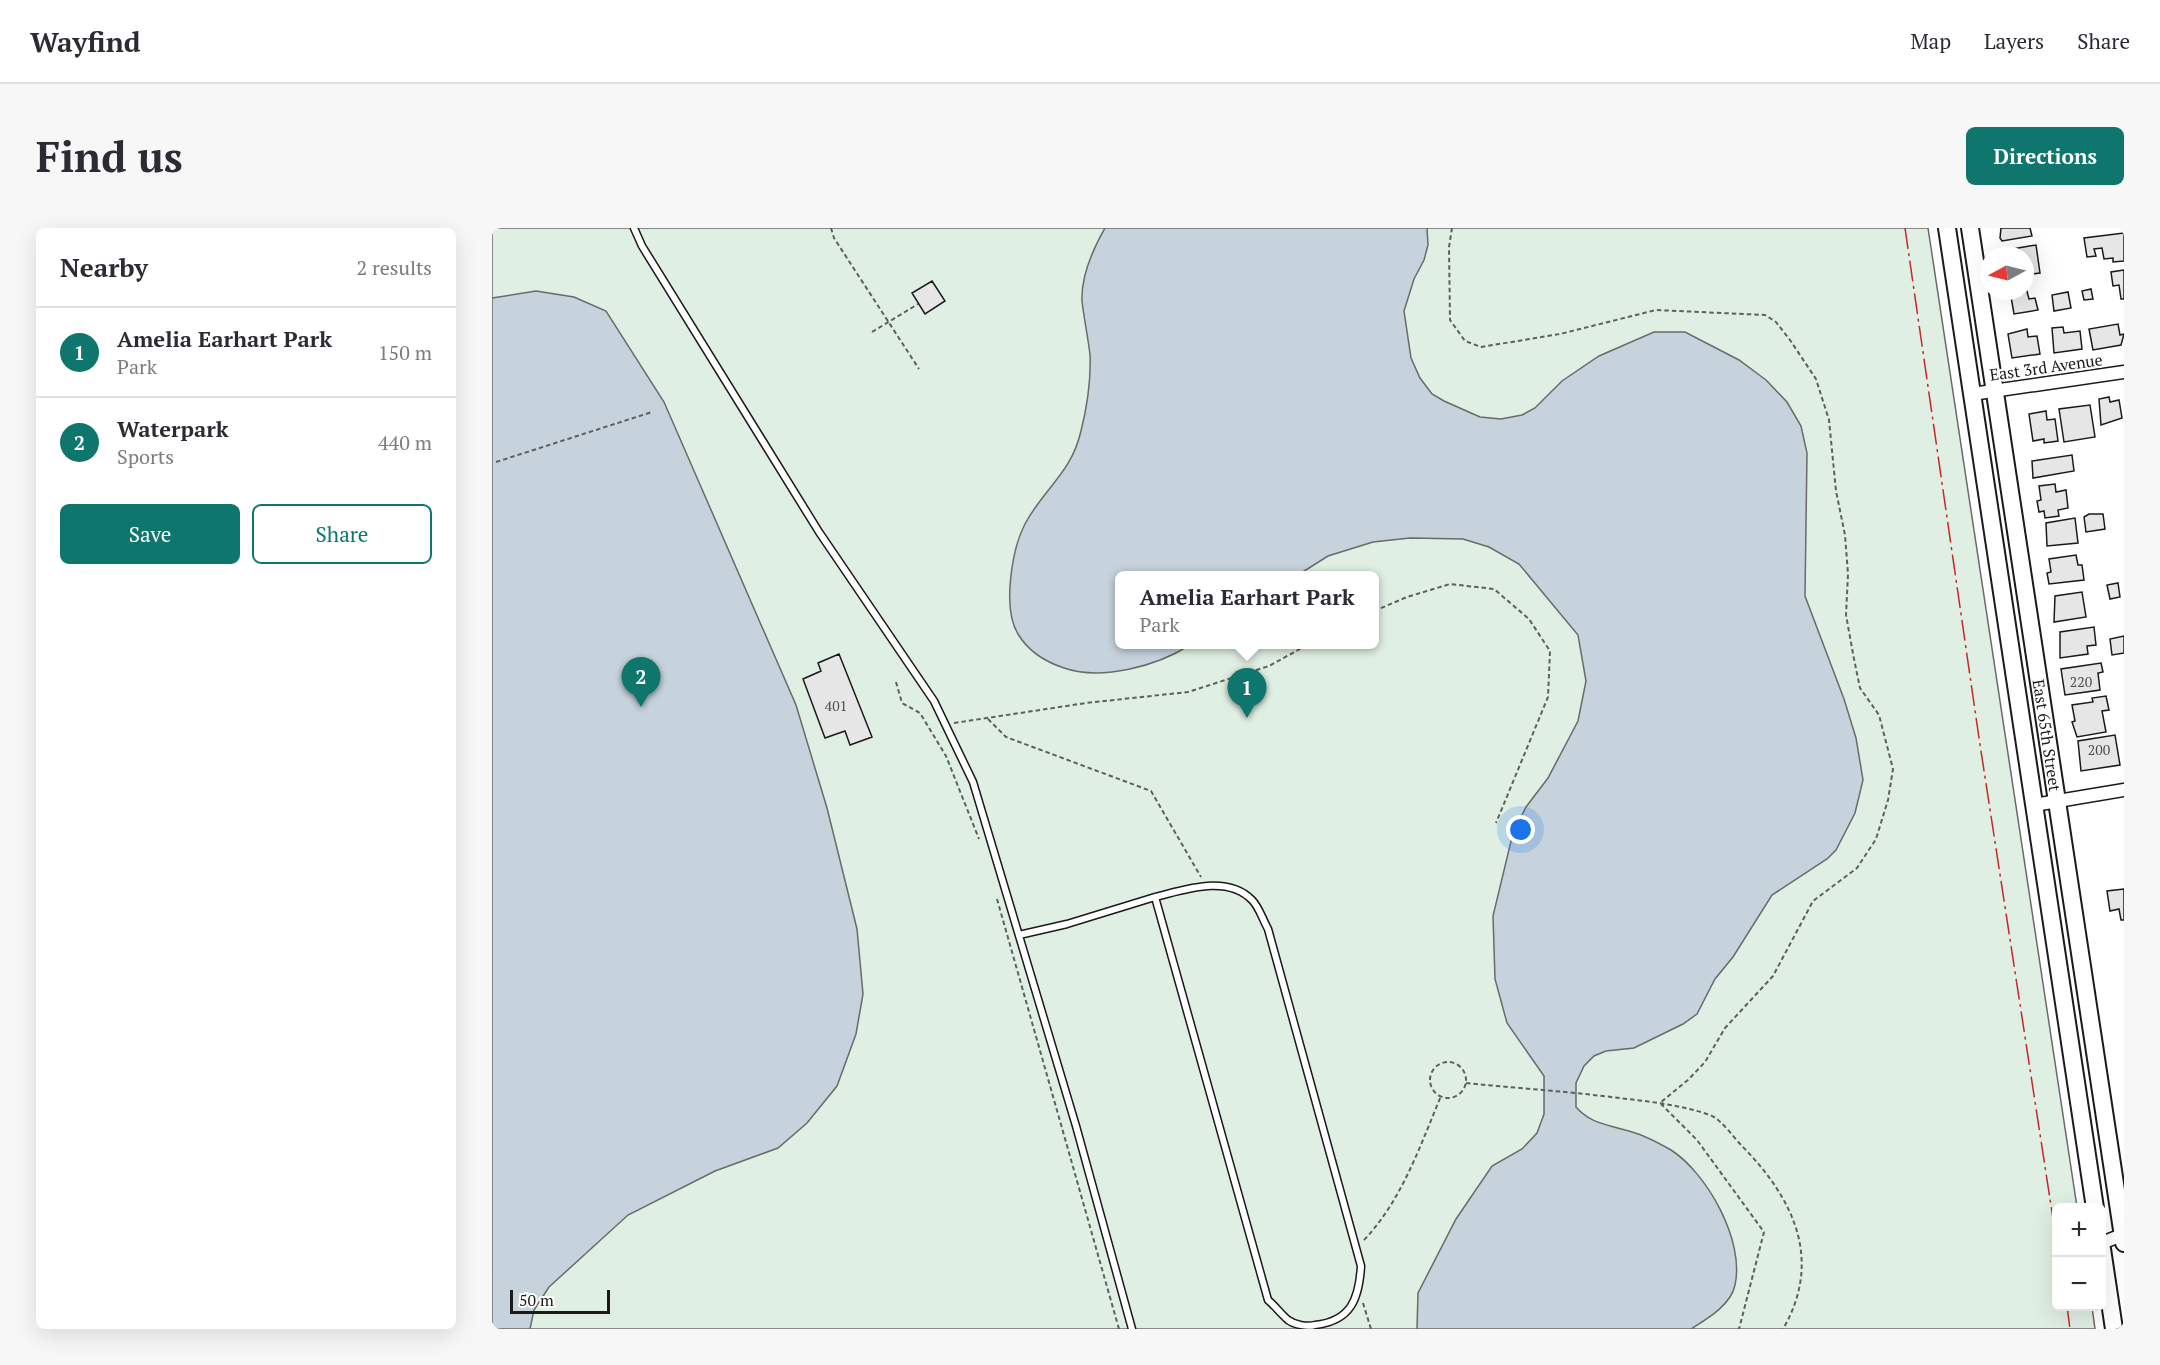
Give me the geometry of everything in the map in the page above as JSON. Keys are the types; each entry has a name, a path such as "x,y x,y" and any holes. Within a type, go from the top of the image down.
{"main road":[{"name":"East 65th Street","path":"1947,228 2094,1203"},
{"name":"East 65th Street","path":"1970,228 2124,1240"},
{"path":"2103,1257 2114,1329"}],"street":[{"name":"East 3rd Avenue","path":"1972,394 2124,372"},
{"path":"2034,805 2124,790"},
{"path":"2106,1243 2124,1240"}],"lane":[{"path":"634,228 648,256 819,532 934,701 973,782 1076,1126 1132,1329"},
{"path":"1019,935 1067,924 1155,897 1205,885 1238,891 1253,900 1268,929 1361,1266 1359,1291 1348,1311 1331,1323 1307,1326 1290,1321 1268,1300 1155,897"}],"path":[{"path":"831,228 834,238 920,369"},
{"path":"1452,228 1449,247 1450,320 1465,341 1481,347 1519,341 1656,310 1765,315 1776,322 1816,379 1829,420 1836,491 1845,536 1848,574 1846,615 1860,688 1879,716 1888,746 1893,769 1888,800 1876,839 1857,868 1813,901 1793,933 1773,976 1725,1028 1697,1071 1660,1103"},
{"path":"872,332 918,304"},
{"path":"496,462 652,412"},
{"path":"1379,609 1407,597 1450,584 1494,588 1529,619 1550,651 1548,697 1496,823"},
{"path":"945,724 1188,692 1269,666 1301,649"},
{"path":"896,682 902,703 920,713 946,756 979,839"},
{"path":"987,718 1006,737 1151,791 1205,885"},
{"path":"995,895 1119,1329"},
{"path":"1446,1062 1459,1065 1466,1076 1464,1089 1454,1097 1441,1096 1432,1087 1430,1080 1435,1068 1446,1062"},
{"path":"1466,1083 1660,1103 1713,1116 1761,1166 1787,1204 1796,1223 1802,1252 1802,1284 1793,1311 1783,1329"},
{"path":"1356,1248 1380,1223 1407,1176 1441,1096"},
{"path":"1660,1103 1697,1140 1764,1232 1739,1329"},
{"path":"1359,1291 1371,1329"}],"green space":[{"path":"492,228 1928,228 2076,1203 2052,1203 2052,1311 2093,1311 2095,1329 492,1329"}],"shaded area":[{"path":"1105,228 1427,228 1428,245 1424,260 1414,279 1404,311 1411,358 1420,378 1432,394 1444,401 1480,417 1501,419 1522,415 1535,408 1562,381 1599,356 1654,332 1685,332 1739,360 1766,380 1787,402 1801,426 1807,453 1805,596 1844,699 1856,738 1863,780 1855,813 1836,850 1827,859 1772,895 1733,957 1715,979 1697,1014 1683,1024 1634,1048 1606,1051 1594,1056 1584,1066 1576,1083 1576,1107 1581,1112 1598,1122 1654,1141 1671,1150 1684,1161 1710,1191 1729,1229 1737,1268 1733,1292 1724,1305 1691,1329 1417,1329 1418,1293 1456,1219 1492,1166 1522,1149 1537,1133 1544,1114 1544,1076 1507,1023 1495,979 1493,916 1513,833 1526,807 1548,778 1578,721 1586,681 1578,635 1519,564 1489,547 1463,539 1410,538 1373,542 1328,556 1304,571 1115,571 1115,649 1184,649 1146,665 1112,672 1079,672 1057,666 1032,651 1018,634 1013,623 1010,594 1016,548 1032,511 1071,459 1077,446 1085,413 1090,364 1082,292 1083,282 1096,245"},
{"path":"536,291 574,297 606,311 664,402 796,705 827,808 857,929 863,994 856,1034 837,1086 807,1123 778,1148 715,1171 628,1215 549,1287 534,1310 530,1329 492,1329 492,298"}],"building":[{"path":"2001,228 2030,228 2032,236 2002,241 2000,238"},
{"path":"2124,233 2124,261 2113,262 2113,258 2104,259 2102,248 2094,249 2096,256 2087,257 2084,238"},
{"path":"2036,245 2040,273 2034,274 2034,246 2030,246"},
{"path":"2124,270 2124,299 2121,299 2119,285 2113,286 2111,272"},
{"path":"932,281 945,301 925,314 912,293"},
{"path":"2091,289 2093,299 2084,300 2082,291"},
{"path":"2068,292 2071,308 2054,311 2052,295"},
{"path":"2035,298 2038,310 2014,314 2012,300 2034,300"},
{"path":"2118,324 2120,335 2124,334 2121,345 2093,350 2089,329"},
{"path":"2063,327 2064,333 2080,331 2082,349 2054,353 2052,328"},
{"path":"2027,329 2028,337 2037,336 2040,354 2012,358 2008,334"},
{"path":"2109,397 2110,402 2119,400 2122,418 2101,425 2099,399"},
{"path":"2090,405 2095,437 2064,442 2059,409"},
{"path":"2046,411 2047,420 2055,419 2058,441 2044,443 2044,439 2033,441 2029,414"},
{"path":"2072,455 2074,471 2033,478 2032,461"},
{"path":"2055,484 2056,492 2066,490 2068,508 2058,510 2059,516 2045,518 2044,511 2039,512 2037,501 2041,500 2039,486"},
{"path":"2089,514 2103,514 2105,529 2086,532 2084,517"},
{"path":"2075,518 2078,543 2047,546 2046,523"},
{"path":"2076,555 2078,565 2082,565 2084,580 2049,584 2047,573 2051,572 2049,559"},
{"path":"2118,583 2120,597 2110,599 2107,585"},
{"path":"2082,592 2086,617 2054,622 2055,596"},
{"path":"2094,627 2096,645 2087,646 2088,654 2060,658 2060,632"},
{"path":"2124,636 2124,653 2112,655 2110,639"},
{"path":"839,654 872,737 850,745 845,731 825,738 803,679 821,671 818,663"},
{"path":"2101,663 2103,672 2098,673 2100,690 2065,695 2061,669"},
{"path":"2106,696 2109,710 2102,711 2106,732 2077,737 2072,722 2075,721 2072,705 2093,702 2092,698"},
{"path":"2115,735 2120,765 2081,771 2078,741"},
{"path":"2124,889 2124,920 2121,920 2119,909 2110,911 2107,891"}],"power":[{"path":"1905,228 1979,738 2052,1212"},
{"path":"2068,1311 2070,1329"}],"place":[{"name":"Waterpark","path":"641,707"},
{"name":"Amelia Earhart Park","path":"1247,718"}]}
